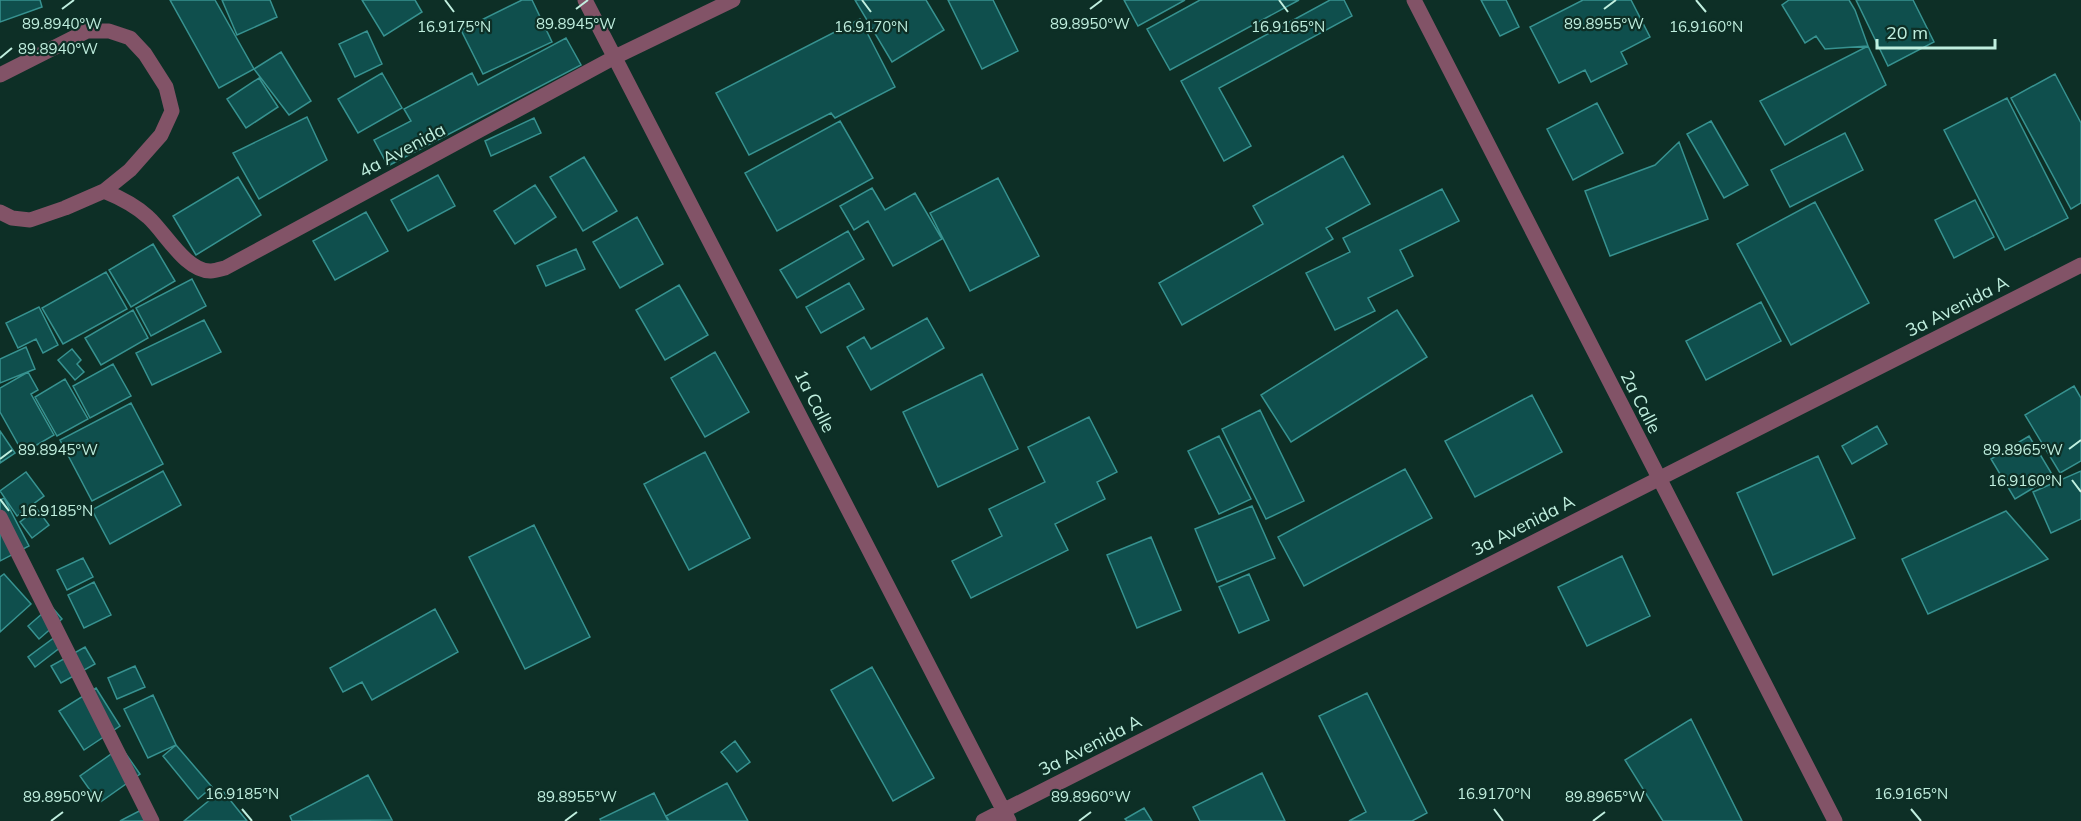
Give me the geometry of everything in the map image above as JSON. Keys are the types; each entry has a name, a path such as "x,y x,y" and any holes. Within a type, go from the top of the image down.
{"street":[{"name":"1a Calle","path":"585,0 1006,816"},
{"name":"4a Avenida","path":"104,191 138,208 151,219 185,258 198,268 211,271 225,268 615,57 732,0"},
{"name":"2a Calle","path":"1414,0 1835,821"},
{"path":"0,75 87,31 109,30 130,38 146,54 166,87 172,111 161,135 130,170 104,191 30,220 12,218 0,212"},
{"name":"3a Avenida A","path":"983,821 1006,816 1658,478 2081,265"},
{"path":"0,517 152,821"}],"building":[{"path":"0,0 40,0 42,7 0,22"},
{"path":"170,0 215,0 254,69 219,88"},
{"path":"222,0 270,0 277,17 237,35"},
{"path":"362,0 415,0 422,12 384,36"},
{"path":"522,0 532,0 552,42 483,74 461,30"},
{"path":"855,0 926,0 944,30 892,62"},
{"path":"948,0 993,0 1018,51 982,69"},
{"path":"1124,0 1185,0 1138,26"},
{"path":"1200,0 1299,0 1170,70 1147,29"},
{"path":"1330,0 1344,0 1352,16 1219,88 1251,146 1224,161 1181,81"},
{"path":"1481,0 1506,0 1519,27 1500,36"},
{"path":"1583,0 1631,0 1650,37 1621,52 1627,64 1591,82 1585,70 1559,83 1530,27"},
{"path":"1789,0 1849,0 1868,46 1825,49 1816,36 1805,43 1782,5"},
{"path":"1856,0 1913,0 1934,42 1888,66"},
{"path":"860,19 895,87 835,118 831,113 749,155 716,93"},
{"path":"367,31 382,64 355,77 339,44"},
{"path":"566,38 581,65 388,166 374,140 411,121 404,109 472,73 478,85"},
{"path":"1868,46 1886,85 1785,145 1760,101"},
{"path":"281,52 311,101 289,115 254,69"},
{"path":"382,73 402,108 358,133 338,99"},
{"path":"2055,74 2081,123 2081,203 2071,209 2011,98"},
{"path":"259,78 278,107 246,128 227,99"},
{"path":"2007,98 2068,218 2005,250 1944,130"},
{"path":"1597,103 1623,153 1573,180 1547,129"},
{"path":"307,117 327,160 259,199 233,153"},
{"path":"534,118 541,133 491,156 485,141"},
{"path":"840,121 873,178 777,231 745,173"},
{"path":"1711,121 1748,185 1724,198 1687,134"},
{"path":"1845,133 1863,170 1790,207 1771,170"},
{"path":"1679,142 1708,219 1610,256 1585,191 1655,165"},
{"path":"1343,156 1370,204 1326,228 1333,239 1182,325 1159,283 1263,224 1253,206"},
{"path":"584,157 617,211 583,231 550,177"},
{"path":"438,175 455,206 408,231 391,200"},
{"path":"238,177 261,215 196,255 173,216"},
{"path":"998,178 1039,256 970,291 930,213"},
{"path":"535,185 556,217 515,244 494,211"},
{"path":"872,188 885,210 915,193 942,239 893,266 868,221 854,230 840,206"},
{"path":"1442,189 1459,221 1400,250 1413,276 1368,298 1375,311 1335,330 1306,273 1350,252 1343,238"},
{"path":"1975,200 1994,237 1954,258 1935,220"},
{"path":"1815,202 1869,303 1791,345 1737,244"},
{"path":"366,212 388,251 335,280 313,241"},
{"path":"637,217 663,264 620,288 593,242"},
{"path":"848,231 864,259 797,298 780,270"},
{"path":"153,244 175,281 131,307 109,270"},
{"path":"576,249 585,269 546,286 537,266"},
{"path":"106,272 127,309 63,344 42,308"},
{"path":"192,279 206,306 151,336 136,308"},
{"path":"849,283 864,309 821,333 806,307"},
{"path":"679,285 708,335 665,360 636,310"},
{"path":"1761,302 1781,341 1706,380 1686,341"},
{"path":"39,307 58,345 43,353 36,339 18,348 6,323"},
{"path":"133,310 148,338 101,365 85,338"},
{"path":"1397,310 1427,357 1291,442 1261,395"},
{"path":"927,318 944,348 871,390 847,347 864,337 871,349"},
{"path":"204,320 221,352 152,385 136,353"},
{"path":"26,347 35,369 0,383 0,359"},
{"path":"72,349 81,360 77,364 84,372 75,380 58,360"},
{"path":"715,352 749,412 705,437 671,378"},
{"path":"113,364 131,396 90,418 73,386"},
{"path":"28,372 38,390 31,394 54,435 23,453 0,412 0,388"},
{"path":"982,374 1018,449 938,487 903,412"},
{"path":"65,379 88,419 57,436 35,397"},
{"path":"2074,386 2081,398 2081,461 2060,473 2025,415"},
{"path":"1532,395 1562,452 1475,497 1445,441"},
{"path":"131,403 163,464 92,501 60,440"},
{"path":"1260,410 1304,501 1266,519 1222,429"},
{"path":"1089,417 1117,472 1097,482 1105,499 1055,524 1068,550 971,598 952,561 1002,536 989,509 1045,482 1028,447"},
{"path":"1877,426 1887,444 1852,464 1842,446"},
{"path":"0,431 15,453 0,463"},
{"path":"1219,436 1251,499 1219,514 1188,451"},
{"path":"2029,436 2053,476 2015,499 1991,459"},
{"path":"705,452 750,538 689,570 644,484"},
{"path":"1818,456 1855,538 1773,575 1737,493"},
{"path":"1405,469 1432,518 1304,586 1278,537"},
{"path":"163,471 181,505 110,544 92,510"},
{"path":"2081,471 2081,519 2051,533 2033,492"},
{"path":"26,472 44,496 17,516 0,491"},
{"path":"4,498 29,546 0,561 0,500"},
{"path":"1252,506 1275,558 1217,582 1195,529"},
{"path":"37,509 49,525 32,538 20,522"},
{"path":"2006,511 2048,559 1928,614 1902,559"},
{"path":"534,525 590,637 525,669 469,557"},
{"path":"1151,537 1181,610 1137,628 1107,555"},
{"path":"1622,556 1650,616 1587,646 1558,587"},
{"path":"83,558 93,577 67,590 57,570"},
{"path":"4,574 31,604 0,632 0,577"},
{"path":"1249,574 1269,620 1239,633 1219,587"},
{"path":"94,582 111,615 84,628 68,595"},
{"path":"51,606 62,619 39,639 28,626"},
{"path":"435,609 458,652 372,700 362,682 343,692 330,668"},
{"path":"59,634 66,643 35,667 28,657"},
{"path":"85,647 95,664 61,683 51,666"},
{"path":"135,666 145,687 117,699 108,678"},
{"path":"872,667 934,778 893,801 831,690"},
{"path":"96,688 120,726 84,750 59,711"},
{"path":"1367,693 1427,813 1412,821 1349,821 1366,812 1319,716"},
{"path":"153,695 176,745 148,758 124,709"},
{"path":"1691,719 1742,821 1663,821 1625,760"},
{"path":"735,741 750,762 737,772 721,752"},
{"path":"176,745 212,787 198,799 163,756"},
{"path":"121,747 140,774 99,803 80,776"},
{"path":"1262,773 1285,821 1200,821 1193,807"},
{"path":"368,775 392,820 292,821 290,816"},
{"path":"727,783 748,821 669,821 666,816"},
{"path":"222,790 247,821 184,821"},
{"path":"654,793 668,821 601,821 600,819"},
{"path":"145,808 152,821 120,821"},
{"path":"1144,808 1152,821 1127,821 1125,819"}]}
